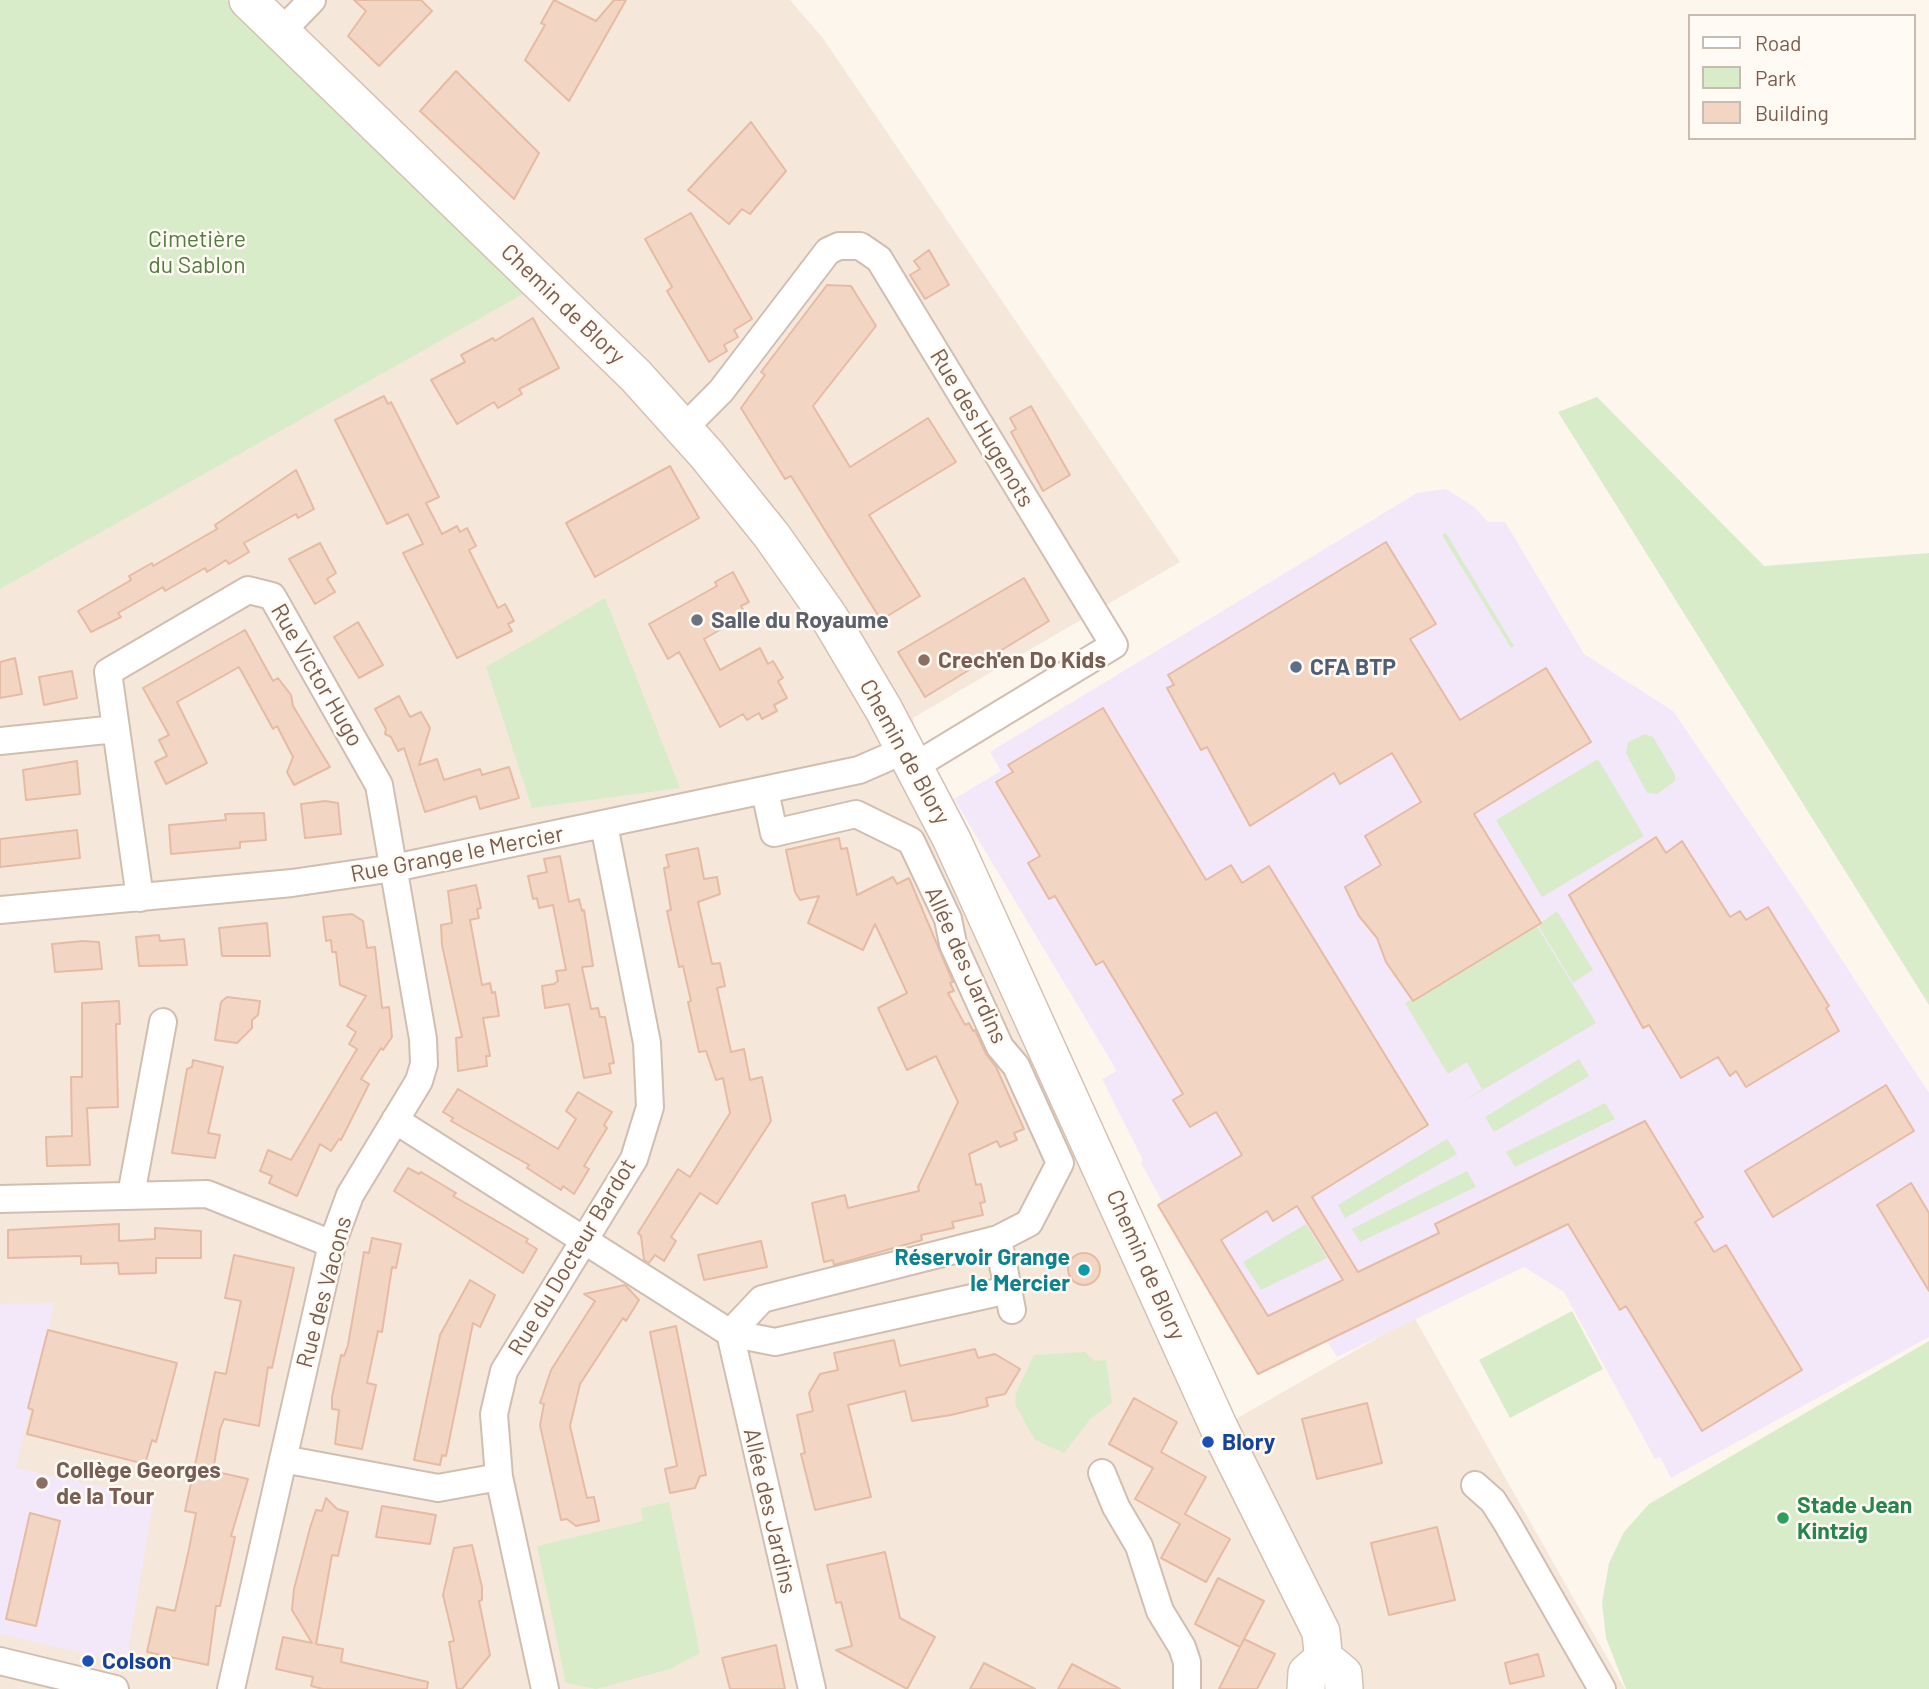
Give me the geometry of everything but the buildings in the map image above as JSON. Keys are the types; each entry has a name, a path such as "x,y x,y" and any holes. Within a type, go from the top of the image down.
{"street":[{"name":"Chemin de Blory","path":"248,0 582,321 684,428 772,536 829,617 910,758 952,840 1219,1429 1321,1632 1325,1680"},
{"path":"281,32 312,0"},
{"name":"Rue des Hugenots","path":"684,428 721,391 828,251 839,246 860,246 879,259 1114,645"},
{"name":"Rue Victor Hugo","path":"140,898 108,672 248,590 272,596 379,785 394,868"},
{"name":"Rue Grange le Mercier","path":"0,910 292,883 394,868 910,758 1114,645"},
{"path":"0,741 116,729"},
{"name":"Allée des Jardins","path":"765,791 774,833 856,814 911,841 948,919 953,944 1000,1047 1016,1066 1060,1163 1029,1223 998,1239 762,1299 730,1333 812,1689"},
{"name":"Rue du Docteur Bardot","path":"545,1689 499,1477 494,1414 504,1371 634,1159 650,1107 648,1043 604,825"},
{"name":"Rue des Vacons","path":"231,1689 332,1244 350,1195 419,1082 424,1064 424,1039 394,868"},
{"path":"131,1195 163,1022"},
{"path":"395,1120 730,1333 775,1342 1010,1300 998,1239"},
{"path":"0,1199 207,1194 332,1244"},
{"path":"283,1459 438,1488 499,1477"},
{"path":"1102,1473 1116,1507 1139,1546 1160,1611 1182,1647 1187,1662 1187,1689"},
{"path":"1475,1485 1493,1501 1507,1523 1602,1689"},
{"path":"0,1661 30,1679 115,1689"}],"shaded area":[{"path":"0,0 790,0 822,37 1180,562 913,718 923,781 1220,1428 1414,1317 1625,1689 0,1689"},
{"path":"1446,489 1474,507 1488,522 1505,522 1584,654 1673,711 1804,902 1929,1093 1929,1337 1671,1478 1660,1457 1655,1459 1564,1292 1524,1267 1337,1357 1327,1341 1258,1374 1141,1163 1143,1160 1102,1079 1117,1071 954,799 1001,771 990,752 1417,493"},
{"name":"Collège Georges de la Tour","path":"55,1303 16,1468 154,1498 126,1663 0,1634 0,1304"}],"green space":[{"name":"Cimetière du Sablon","path":"0,0 226,0 525,293 0,589"},
{"path":"1597,397 1764,566 1929,553 1929,1005 1558,412"},
{"path":"1446,533 1514,646 1511,648 1442,535"},
{"path":"605,598 680,788 532,808 486,667"},
{"path":"1645,734 1653,737 1675,775 1675,781 1657,794 1647,793 1626,753 1628,742"},
{"path":"1598,759 1644,836 1542,897 1496,820"},
{"path":"1557,911 1593,970 1573,983 1538,925"},
{"path":"1537,926 1596,1023 1464,1101 1482,1089 1467,1062 1448,1074 1405,1003"},
{"path":"1579,1059 1589,1076 1494,1132 1485,1117"},
{"path":"1605,1103 1615,1119 1515,1167 1506,1152"},
{"path":"1447,1139 1457,1154 1345,1218 1338,1205"},
{"path":"1467,1171 1476,1187 1360,1242 1352,1229"},
{"path":"1306,1224 1327,1258 1261,1290 1243,1262"},
{"path":"1572,1311 1603,1369 1510,1418 1479,1360"},
{"name":"Stade Jean Kintzig","path":"1929,1341 1929,1689 1626,1689 1606,1638 1602,1603 1609,1563 1624,1532 1649,1504"},
{"path":"1085,1352 1095,1361 1106,1360 1112,1403 1091,1418 1064,1453 1035,1440 1015,1404 1016,1393 1034,1355"},
{"path":"669,1502 700,1653 670,1669 596,1689 566,1683 537,1546 643,1521 641,1508"}],"place":[{"name":"Salle du Royaume","path":"697,620"},
{"name":"Crech'en Do Kids","path":"924,660"},
{"name":"CFA BTP","path":"1296,667"},
{"name":"Réservoir Grange le Mercier","path":"1084,1270"},
{"name":"Blory","path":"1208,1442"},
{"name":"Collège Georges de la Tour","path":"42,1483"},
{"name":"Stade Jean Kintzig","path":"1783,1518"},
{"name":"Colson","path":"88,1661"}]}
